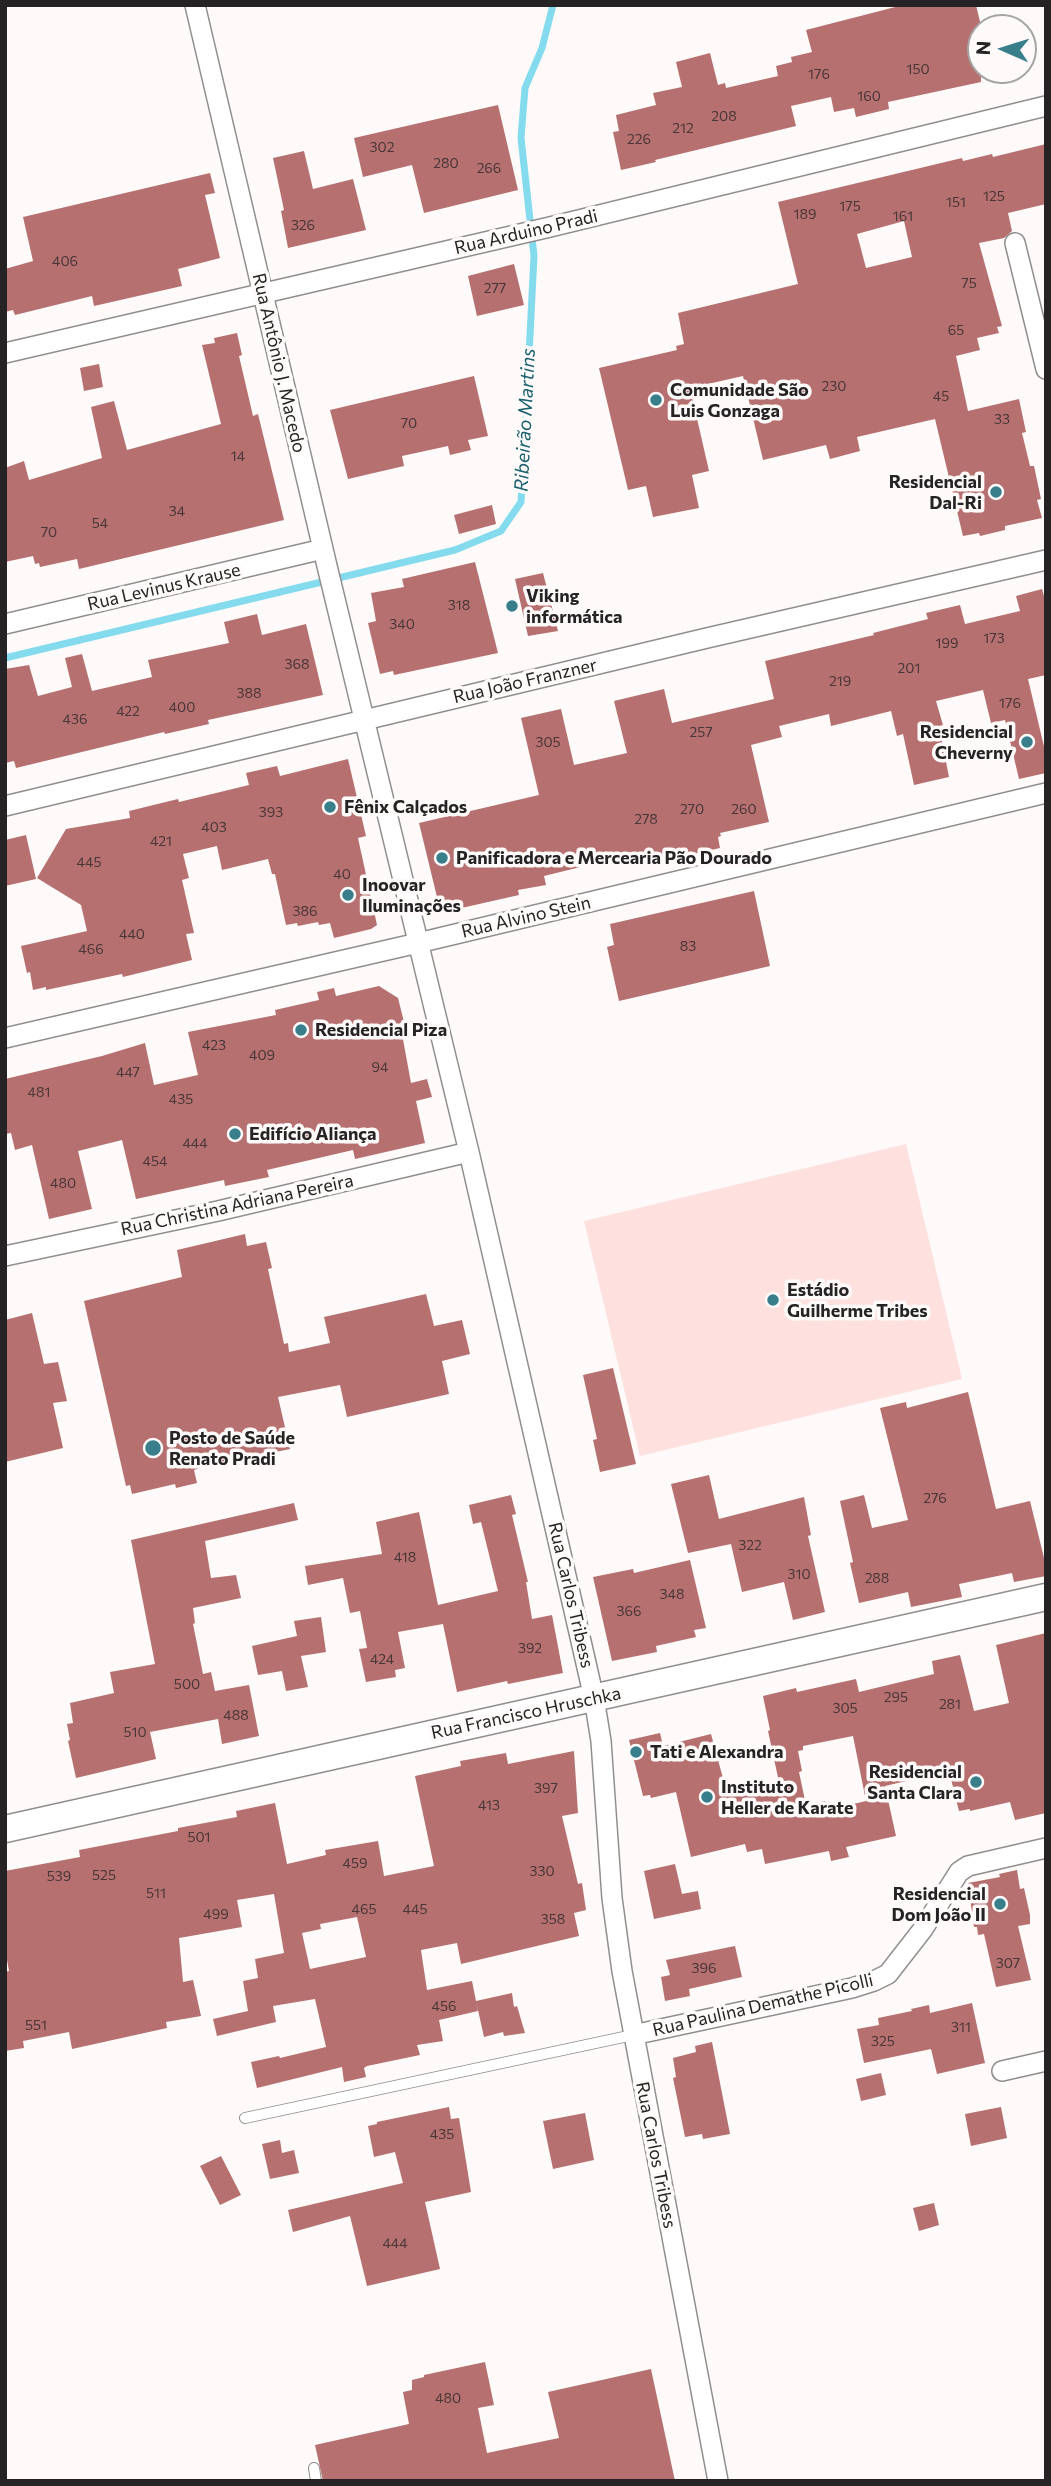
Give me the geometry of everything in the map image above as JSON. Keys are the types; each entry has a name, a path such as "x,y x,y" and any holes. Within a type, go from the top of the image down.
{"main road":[{"name":"Rua Francisco Hruschka","path":"5,1829 1046,1597"}],"street":[{"name":"Rua Antônio J. Macedo","path":"195,5 364,720"},
{"name":"Rua Arduino Pradi","path":"5,353 550,227 1046,106"},
{"path":"1015,243 1046,369"},
{"name":"Rua Levinus Krause","path":"5,624 325,558"},
{"name":"Rua João Franzner","path":"5,806 1046,560"},
{"name":"Rua Carlos Tribess","path":"364,720 469,1152 594,1698 601,1741 612,1898 633,2035 718,2481"},
{"name":"Rua Alvino Stein","path":"5,1038 418,943 1046,793"},
{"name":"Rua Christina Adriana Pereira","path":"5,1256 218,1211 469,1152"},
{"name":"Rua Paulina Demathe Picolli","path":"633,2035 874,1981 888,1974 923,1929 959,1872 968,1866 1046,1848"},
{"path":"1002,2070 1046,2061"}],"lane":[{"path":"246,2118 633,2035"},
{"path":"314,2468 316,2481"}],"shaded area":[{"name":"Estádio Guilherme Tribes","path":"906,1144 962,1379 640,1456 584,1221"}],"building":[{"path":"903,5 976,5 978,14 967,14 967,84 972,84 888,102 889,109 856,117 854,108 834,112 831,97 791,106 796,126 621,170 613,132 619,131 616,115 656,105 653,93 682,87 676,62 710,53 718,85 725,83 726,88 778,76 776,66 792,62 791,57 812,52 806,30"},
{"path":"498,105 518,190 424,213 412,165 363,177 354,138"},
{"path":"1046,144 1046,204 1008,213 1012,231 1004,238 979,243 1002,326 997,327 999,333 977,338 980,350 956,356 968,411 1019,399 1026,432 1022,433 1030,466 1034,466 1041,499 1037,500 1042,518 1005,526 1005,530 980,536 979,533 963,536 935,419 857,437 860,451 830,459 826,445 763,460 743,376 690,388 709,471 692,475 699,508 653,517 646,486 628,490 599,368 677,350 676,346 684,344 678,313 798,284 778,202 962,158 963,161 992,154 993,157","holes":["904,221 912,257 866,268 857,234"]},
{"path":"304,151 313,189 353,179 366,230 288,248 281,211 284,210 273,158"},
{"path":"210,173 215,193 205,195 220,258 178,269 182,286 94,306 92,296 15,315 13,310 5,312 5,269 33,261 23,217"},
{"path":"514,264 524,305 477,316 468,276"},
{"path":"237,333 242,355 239,356 253,416 258,414 284,520 79,569 77,559 40,567 39,563 35,564 33,556 5,562 5,468 24,461 29,480 102,458 91,407 114,401 127,450 221,424 202,345 215,343 214,338"},
{"path":"99,364 103,387 84,391 80,368"},
{"path":"474,376 488,436 468,440 471,450 450,455 448,446 402,456 404,466 348,479 330,410"},
{"path":"492,505 496,524 459,534 454,515"},
{"path":"475,562 498,653 394,675 393,671 380,674 368,623 376,621 371,593 404,587 402,579"},
{"path":"543,573 558,631 528,636 515,579"},
{"path":"1042,589 1046,603 1046,675 1028,679 1046,755 1046,773 1019,779 1005,720 991,723 983,690 936,701 943,725 939,726 949,777 914,785 903,734 897,736 891,711 831,726 829,714 779,726 782,737 751,745 769,822 720,833 720,848 638,867 636,856 609,860 544,876 546,885 518,890 519,895 457,909 437,897 419,823 539,795 521,718 561,709 574,765 627,753 614,701 664,689 672,723 774,699 765,661 874,635 873,633 928,619 926,613 960,605 965,624 1020,611 1016,596"},
{"path":"257,614 262,635 306,624 323,695 208,720 209,724 165,734 164,732 16,768 14,761 5,763 5,669 29,665 38,696 72,687 65,658 82,654 92,691 152,677 148,660 229,643 224,622"},
{"path":"348,759 366,836 358,838 377,925 334,938 330,923 286,925 275,874 272,874 268,859 222,870 217,846 183,854 189,878 182,880 194,933 186,934 192,960 123,977 122,974 46,990 46,987 33,990 21,946 87,931 81,905 37,878 66,829 130,818 129,811 249,785 246,773 277,766 280,776"},
{"path":"26,835 36,879 5,886 5,840"},
{"path":"754,891 770,966 619,1001 607,947 614,945 610,924"},
{"path":"379,986 398,998 404,1022 400,1023 411,1083 427,1079 432,1097 416,1101 425,1143 355,1159 353,1150 267,1170 269,1177 225,1186 224,1180 136,1199 122,1140 78,1151 92,1209 49,1219 32,1145 15,1150 11,1133 5,1134 5,1079 145,1043 154,1085 198,1075 188,1032 276,1015 275,1010 319,1000 317,992 334,988 336,996"},
{"path":"245,1234 247,1246 266,1242 272,1268 268,1269 284,1344 288,1343 289,1352 330,1343 324,1317 426,1294 434,1326 462,1320 470,1354 442,1361 449,1394 347,1417 340,1385 278,1397 290,1449 194,1470 197,1483 176,1488 175,1484 132,1494 130,1485 126,1486 84,1301 182,1277 177,1250"},
{"path":"32,1313 44,1364 58,1362 67,1401 53,1403 63,1448 5,1462 5,1320"},
{"path":"613,1368 636,1464 600,1472 593,1440 597,1439 583,1375"},
{"path":"968,1392 996,1509 1030,1501 1046,1576 1014,1582 1012,1573 959,1584 962,1597 911,1607 908,1592 859,1603 840,1501 864,1495 872,1528 908,1520 880,1408 906,1402 907,1408"},
{"path":"709,1475 719,1519 804,1497 811,1535 808,1536 825,1612 793,1620 784,1582 742,1592 731,1544 688,1553 671,1484"},
{"path":"511,1495 516,1514 512,1515 528,1582 532,1619 552,1615 563,1673 457,1692 443,1624 398,1632 405,1668 395,1670 396,1677 366,1682 359,1649 367,1648 360,1611 350,1613 343,1578 308,1585 305,1566 382,1554 376,1522 419,1512 438,1605 498,1591 481,1522 473,1524 469,1505"},
{"path":"294,1503 298,1520 205,1541 211,1578 236,1575 241,1598 193,1608 193,1624 203,1674 211,1672 215,1691 249,1685 259,1736 222,1744 218,1719 150,1732 156,1759 76,1778 68,1741 67,1724 73,1723 70,1703 114,1693 110,1672 155,1664 131,1540"},
{"path":"690,1560 706,1628 694,1630 696,1637 656,1646 657,1652 612,1661 593,1577 633,1569 634,1573"},
{"path":"321,1617 326,1652 301,1656 308,1687 286,1691 282,1671 258,1675 252,1646 297,1636 294,1621"},
{"path":"1046,1633 1046,1813 1015,1820 1010,1802 959,1811 949,1771 885,1786 896,1836 846,1847 849,1857 831,1861 829,1851 765,1864 762,1849 747,1852 745,1844 691,1857 676,1792 651,1798 650,1795 643,1796 629,1740 660,1733 663,1746 711,1734 727,1793 779,1782 763,1696 796,1688 797,1692 856,1679 859,1692 934,1674 932,1661 960,1655 974,1711 1009,1703 996,1645","holes":["853,1736 866,1801 828,1810 825,1801 806,1805 798,1751 803,1750 803,1746"]},
{"path":"574,1751 578,1813 562,1816 578,1884 582,1883 586,1910 574,1913 579,1936 461,1964 457,1943 421,1950 427,1990 472,1981 478,2011 439,2020 443,2041 417,2045 420,2055 367,2066 364,2068 366,2077 344,2082 342,2067 257,2088 251,2062 326,2047 315,1999 273,2006 276,2022 217,2036 213,2019 248,2011 243,1981 258,1978 255,1959 284,1953 274,1894 237,1900 242,1927 179,1938 183,1982 193,1980 201,2016 166,2022 167,2028 72,2049 69,2032 23,2041 24,2048 5,2051 5,1972 9,1971 5,1949 5,1871 80,1857 79,1850 237,1817 236,1811 275,1803 287,1864 326,1855 325,1850 378,1841 384,1876 434,1866 415,1776 461,1766 460,1761 506,1753 508,1764","holes":["357,1917 366,1957 310,1969 302,1933 321,1929 320,1924"]},
{"path":"675,1864 682,1894 698,1891 701,1909 654,1919 644,1871"},
{"path":"1017,1870 1020,1889 1024,1888 1030,1915 1030,1924 1018,1926 1031,1980 996,1987 984,1934 978,1935 977,1927 974,1927 968,1883 1000,1877 999,1874"},
{"path":"735,1946 742,1977 689,1989 690,1996 665,2001 661,1977 670,1975 666,1960"},
{"path":"512,1993 514,2007 517,2006 525,2033 504,2036 503,2032 484,2037 476,2001"},
{"path":"972,2003 985,2063 937,2074 931,2049 864,2063 857,2029 879,2025 878,2018 912,2011 911,2009 929,2005 930,2013"},
{"path":"712,2042 730,2134 703,2139 702,2134 685,2137 673,2078 676,2077 673,2058 696,2052 695,2046"},
{"path":"881,2073 886,2095 861,2101 856,2079"},
{"path":"449,2107 451,2119 459,2118 471,2192 425,2202 440,2269 367,2286 350,2216 293,2232 288,2210 403,2183 395,2152 374,2157 368,2126"},
{"path":"1001,2107 1007,2138 971,2146 965,2114"},
{"path":"585,2113 594,2160 553,2169 543,2121"},
{"path":"280,2140 282,2153 294,2150 299,2173 270,2179 262,2144"},
{"path":"221,2156 241,2195 220,2205 200,2166"},
{"path":"934,2203 939,2225 919,2231 913,2208"},
{"path":"485,2362 494,2405 478,2408 487,2453 559,2438 548,2392 651,2369 675,2481 323,2481 315,2445 409,2424 403,2392 412,2390 412,2380"}],"waterway":[{"name":"Ribeirão Martins","path":"5,658 455,550 501,531 521,502 524,455 534,256 521,138 525,88 542,48 553,5"}],"place":[{"name":"Comunidade São Luis Gonzaga","path":"656,400"},
{"name":"Residencial Dal-Ri","path":"996,492"},
{"name":"Viking informática","path":"512,606"},
{"name":"Residencial Cheverny","path":"1027,742"},
{"name":"Fênix Calçados","path":"330,807"},
{"name":"Panificadora e Mercearia Pão Dourado","path":"442,858"},
{"name":"Inoovar Iluminações","path":"348,895"},
{"name":"Residencial Piza","path":"301,1030"},
{"name":"Edifício Aliança","path":"235,1134"},
{"name":"Estádio Guilherme Tribes","path":"773,1300"},
{"name":"Posto de Saúde Renato Pradi","path":"153,1448"},
{"name":"Tati e Alexandra","path":"636,1752"},
{"name":"Residencial Santa Clara","path":"976,1782"},
{"name":"Instituto Heller de Karate","path":"707,1797"},
{"name":"Residencial Dom João II","path":"1000,1904"}]}
